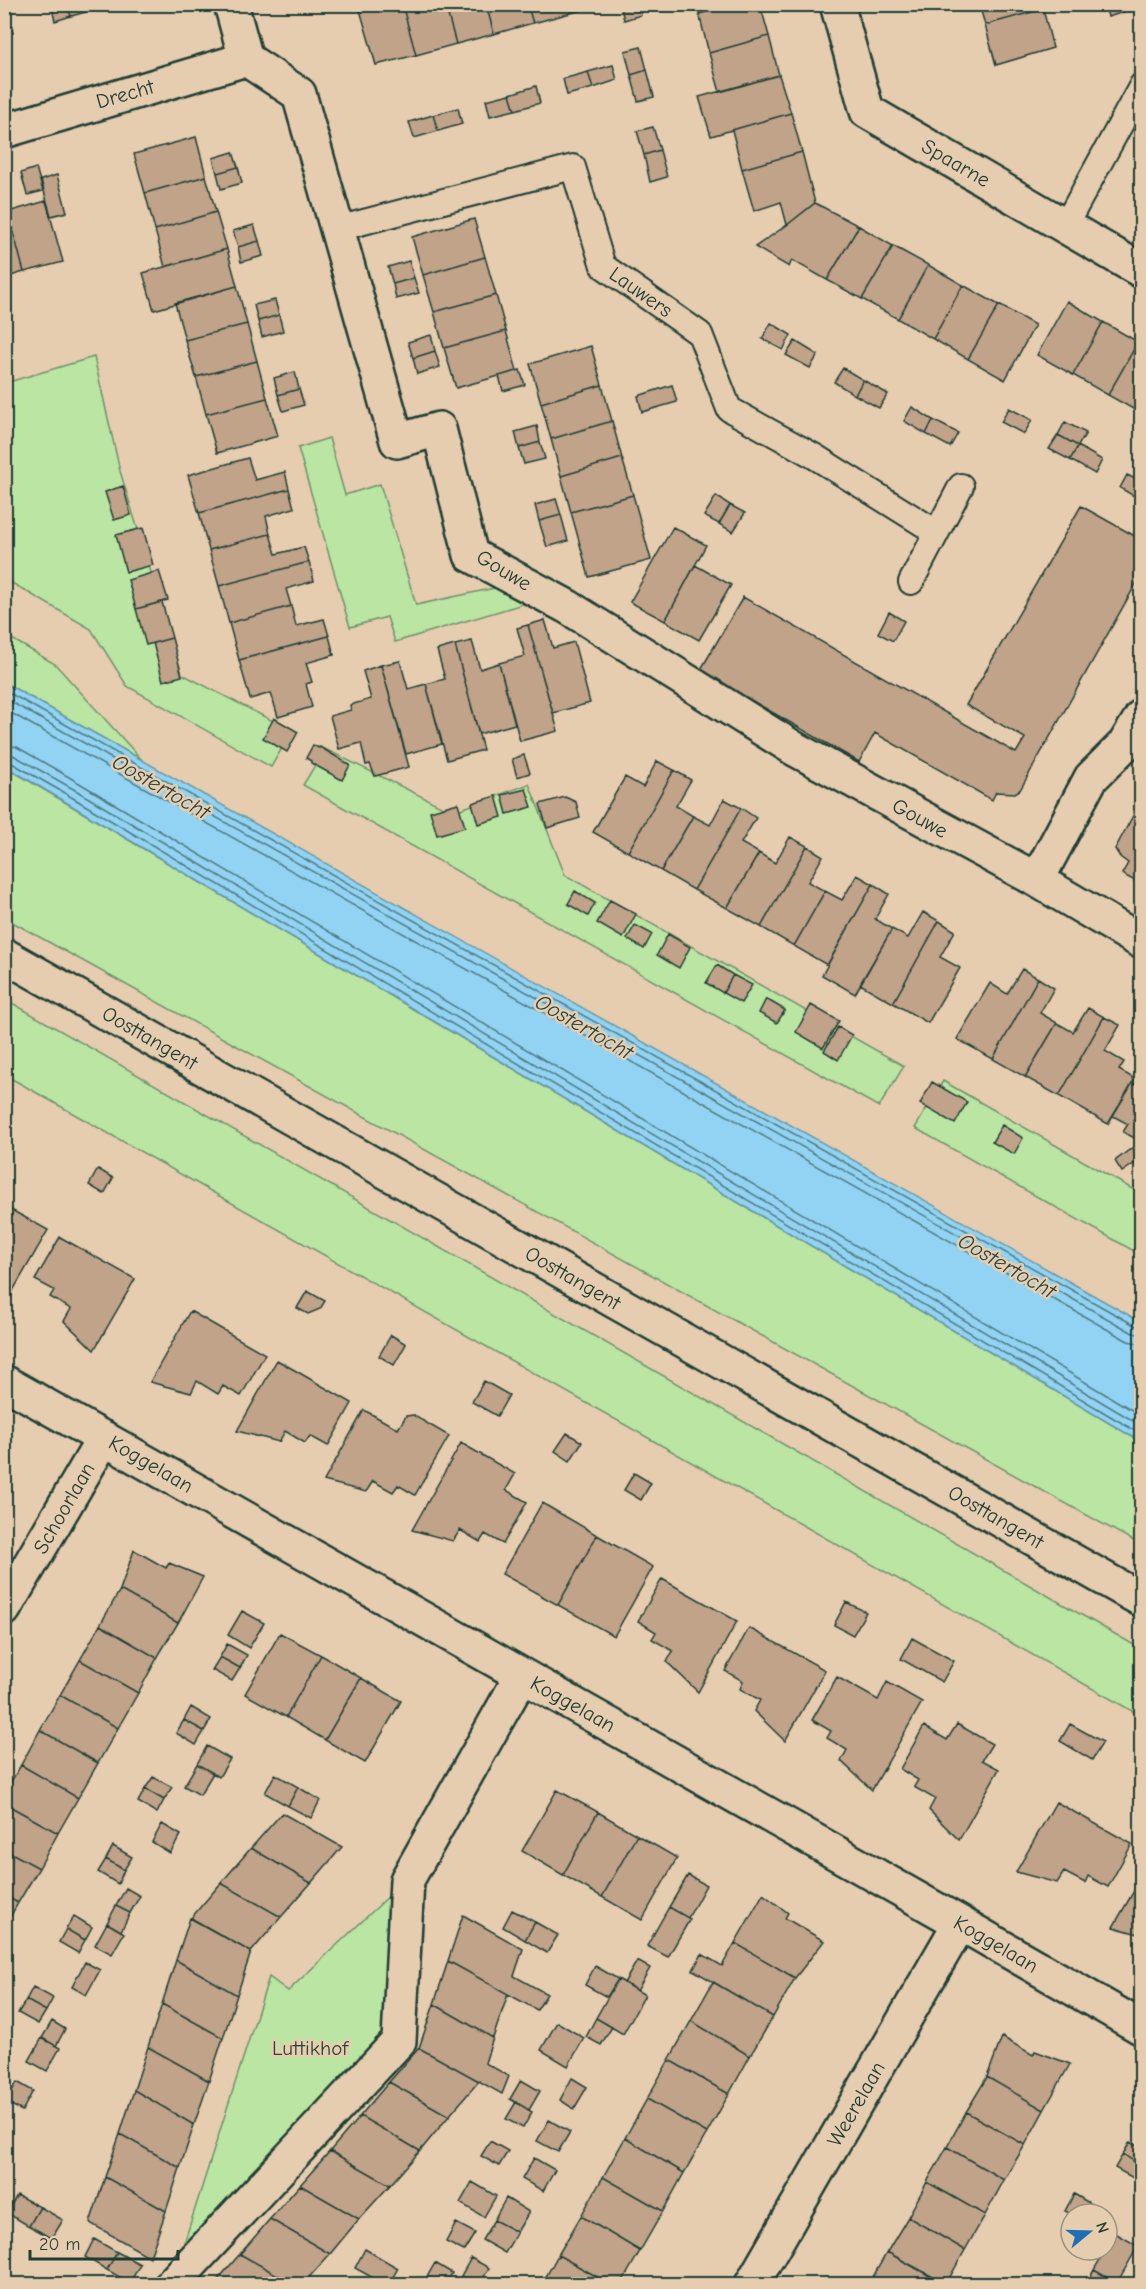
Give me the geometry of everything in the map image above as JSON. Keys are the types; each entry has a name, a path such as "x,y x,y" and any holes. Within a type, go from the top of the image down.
{"street":[{"path":"231,4 246,59"},
{"name":"Spaarne","path":"837,4 867,111 1142,271"},
{"name":"Drecht","path":"4,131 246,59"},
{"name":"Gouwe","path":"246,59 299,94 397,441 439,429 471,555 568,608 795,749 1036,880 1142,942"},
{"path":"1036,880 1091,778 1125,744 1142,716"},
{"name":"Oosttangent","path":"4,956 1142,1600"},
{"name":"Koggelaan","path":"4,1382 1142,2028"},
{"name":"Schoorlaan","path":"4,1609 104,1438"},
{"path":"172,2284 399,2042 407,1880 522,1676"},
{"name":"Weerelaan","path":"752,2284 960,1923"}],"lane":[{"path":"1065,226 1142,86"},
{"name":"Lauwers","path":"337,229 573,167 603,266 700,334 729,409 814,456 936,532"},
{"path":"911,582 961,486"}],"green space":[{"path":"94,357 120,471 182,674 292,731 271,767 127,686 91,629 5,579 5,383"},
{"path":"329,438 345,495 380,484 416,605 499,587 526,603 395,642 387,617 350,627 298,448"},
{"path":"5,635 55,664 142,760 5,683"},
{"path":"325,749 453,812 529,784 565,875 904,1066 879,1107 303,785"},
{"path":"4,766 1141,1442 1141,1545 5,918"},
{"path":"5,999 1141,1649 1141,1716 5,1075"},
{"path":"943,1081 1141,1194 1141,1255 915,1128"},
{"name":"Luttikhof","path":"408,1878 399,2041 171,2284 269,1977 288,1991"}],"water":[{"name":"Oostertocht","path":"5,683 1141,1322 1141,1442 5,766"}],"building":[{"path":"51,4 67,4 71,16 55,21"},
{"path":"67,4 84,4 86,12 71,16"},
{"path":"378,4 402,4 416,55 376,65 360,10"},
{"path":"402,4 445,4 456,44 416,55"},
{"path":"445,4 486,4 494,34 456,44"},
{"path":"486,4 527,4 533,23 494,34"},
{"path":"527,4 569,4 571,13 533,23"},
{"path":"569,4 603,4 571,13"},
{"path":"620,4 639,4 641,15 624,20"},
{"path":"696,4 733,4 699,14"},
{"path":"733,4 760,4 769,36 709,53 699,14"},
{"path":"979,4 1041,4 1043,9 985,25"},
{"path":"1105,4 1122,4 1124,12 1108,17"},
{"path":"1043,9 1053,48 996,65 985,25"},
{"path":"7,10 13,33 4,35 4,11"},
{"path":"769,36 779,75 720,92 709,53"},
{"path":"641,47 647,70 631,75 625,51"},
{"path":"613,65 617,80 593,88 588,72"},
{"path":"647,70 654,97 638,101 631,75"},
{"path":"588,72 593,88 567,95 563,79"},
{"path":"779,75 791,113 711,136 699,97"},
{"path":"536,86 540,103 515,110 510,94"},
{"path":"510,94 515,110 490,116 486,100"},
{"path":"458,108 462,124 438,131 433,115"},
{"path":"791,113 802,152 742,169 732,130"},
{"path":"433,115 438,131 414,138 409,122"},
{"path":"653,127 660,150 644,155 637,131"},
{"path":"196,137 206,176 145,193 134,154"},
{"path":"660,150 667,177 650,182 644,155"},
{"path":"233,152 238,167 217,173 213,158"},
{"path":"802,152 815,203 787,225 781,202 754,211 742,169"},
{"path":"238,167 242,183 221,189 217,173"},
{"path":"36,168 43,191 27,195 21,173"},
{"path":"57,175 67,212 51,216 41,180"},
{"path":"206,176 216,212 155,230 145,193"},
{"path":"46,201 63,262 24,272 8,212"},
{"path":"815,203 859,226 827,280 792,260 789,267 755,247"},
{"path":"8,212 24,272 4,278 4,213"},
{"path":"216,212 227,249 165,267 155,230"},
{"path":"474,219 485,257 423,275 412,237"},
{"path":"254,225 259,241 238,247 233,231"},
{"path":"859,226 893,246 862,299 827,280"},
{"path":"259,241 263,256 241,262 238,247"},
{"path":"893,246 928,265 898,319 862,299"},
{"path":"227,249 237,286 154,310 143,273"},
{"path":"485,257 496,295 434,312 423,275"},
{"path":"409,261 414,278 393,284 388,267"},
{"path":"928,265 963,285 933,339 898,319"},
{"path":"414,278 419,293 396,299 393,284"},
{"path":"963,285 999,305 968,359 933,339"},
{"path":"237,286 247,324 185,340 175,303"},
{"path":"496,295 506,331 444,348 434,312"},
{"path":"275,300 279,315 258,321 254,305"},
{"path":"1067,301 1103,322 1073,375 1037,355"},
{"path":"999,305 1035,325 1005,380 968,359"},
{"path":"279,315 283,331 262,337 258,321"},
{"path":"1103,322 1138,342 1108,395 1073,375"},
{"path":"771,323 791,335 783,350 762,339"},
{"path":"247,324 257,361 196,377 185,340"},
{"path":"506,331 517,371 456,388 444,348"},
{"path":"431,335 435,351 413,358 408,342"},
{"path":"795,341 818,355 810,368 786,355"},
{"path":"1138,342 1142,344 1142,414 1108,395"},
{"path":"591,346 602,385 541,403 530,364"},
{"path":"435,351 440,367 417,374 413,358"},
{"path":"257,361 267,398 206,414 196,377"},
{"path":"843,368 863,380 855,395 834,382"},
{"path":"520,370 525,385 503,391 499,376"},
{"path":"295,372 299,389 278,395 274,378"},
{"path":"863,380 888,394 879,408 855,395"},
{"path":"602,385 612,421 551,439 541,403"},
{"path":"672,385 677,402 642,412 638,396"},
{"path":"299,389 304,405 283,411 278,395"},
{"path":"267,398 278,436 217,453 206,414"},
{"path":"912,407 933,420 926,434 904,421"},
{"path":"1009,408 1032,420 1024,434 1001,422"},
{"path":"933,420 958,433 950,447 926,434"},
{"path":"612,421 622,458 561,476 551,439"},
{"path":"1065,422 1086,433 1078,446 1058,435"},
{"path":"537,426 540,442 519,448 515,432"},
{"path":"1058,435 1078,446 1070,460 1049,449"},
{"path":"540,442 545,459 524,464 519,448"},
{"path":"1078,446 1102,460 1095,474 1070,460"},
{"path":"248,458 255,480 285,472 289,489 199,513 188,475"},
{"path":"622,458 633,495 571,512 561,476"},
{"path":"1127,475 1142,482 1141,500 1120,488"},
{"path":"123,486 131,515 114,520 105,492"},
{"path":"289,489 294,508 266,516 270,534 209,550 199,513"},
{"path":"633,495 651,560 589,577 571,512"},
{"path":"716,496 730,505 719,524 704,516"},
{"path":"556,499 561,515 539,521 535,505"},
{"path":"730,505 745,513 733,532 719,524"},
{"path":"1081,506 1142,540 1142,573 1020,790 1015,793 996,792 992,800 875,733 859,762 700,671 743,597 1016,753 1025,738 966,705"},
{"path":"561,515 568,541 547,547 539,521"},
{"path":"673,527 706,545 665,621 630,602"},
{"path":"143,528 153,565 126,572 116,535"},
{"path":"270,534 276,554 304,547 309,562 219,586 209,550"},
{"path":"309,562 314,581 286,589 291,606 229,623 219,586"},
{"path":"695,565 731,585 699,640 665,621"},
{"path":"159,571 168,600 136,609 128,580"},
{"path":"162,602 172,638 146,645 136,609"},
{"path":"291,606 296,626 324,619 329,636 239,660 229,623"},
{"path":"889,612 904,621 893,641 878,633"},
{"path":"545,620 553,648 574,642 590,703 553,713 528,625"},
{"path":"528,625 558,731 520,741 499,663 525,656 517,628"},
{"path":"329,636 334,655 306,663 312,682 306,684 312,707 278,717 271,693 250,699 239,660"},
{"path":"172,638 182,676 163,681 153,643"},
{"path":"472,641 480,669 499,663 515,724 479,734 455,645"},
{"path":"455,645 483,750 447,760 426,684 445,679 437,650"},
{"path":"400,661 408,689 426,684 442,744 406,754 381,665"},
{"path":"381,665 409,767 375,776 370,764 366,765 361,743 339,749 330,716 351,710 350,705 371,699 363,671"},
{"path":"274,718 298,732 287,752 263,738"},
{"path":"313,745 350,765 342,780 306,758"},
{"path":"524,755 530,773 517,777 512,759"},
{"path":"657,761 674,770 628,852 593,832 625,777 643,787"},
{"path":"674,770 691,780 676,806 693,816 661,871 628,852"},
{"path":"526,789 532,807 507,814 502,795"},
{"path":"496,796 502,817 478,824 472,803"},
{"path":"565,797 576,802 580,818 547,828 540,804"},
{"path":"724,799 741,808 694,890 661,871 693,816 710,825"},
{"path":"1142,799 1142,885 1122,874 1128,863 1115,849"},
{"path":"458,803 465,827 437,835 430,811"},
{"path":"741,808 756,818 741,843 759,853 727,908 694,890"},
{"path":"790,837 807,846 761,927 727,908 759,853 775,863"},
{"path":"807,846 823,856 808,882 825,891 794,946 761,927"},
{"path":"857,875 873,884 827,965 794,946 825,891 842,900"},
{"path":"873,884 889,894 875,919 892,929 855,994 822,975"},
{"path":"575,891 595,903 588,916 568,904"},
{"path":"610,900 636,914 623,938 597,923"},
{"path":"923,912 939,921 893,1003 860,984 892,929 908,938"},
{"path":"939,921 955,931 940,957 960,968 928,1023 893,1003"},
{"path":"635,925 652,934 644,949 627,939"},
{"path":"668,934 690,947 679,968 657,955"},
{"path":"717,965 733,975 723,993 706,983"},
{"path":"1022,969 1038,978 993,1059 957,1039 990,983 1007,994"},
{"path":"733,975 752,985 741,1003 723,993"},
{"path":"1038,978 1054,988 1040,1013 1057,1023 1025,1077 993,1059"},
{"path":"766,999 785,1010 777,1023 759,1013"},
{"path":"811,1005 839,1021 823,1048 796,1032"},
{"path":"1088,1008 1104,1017 1059,1096 1025,1077 1057,1023 1073,1032"},
{"path":"1104,1017 1120,1025 1105,1051 1124,1062 1119,1070 1135,1079 1108,1124 1059,1096"},
{"path":"838,1027 852,1035 838,1060 824,1051"},
{"path":"932,1082 967,1102 955,1124 920,1104"},
{"path":"1132,1083 1142,1088 1142,1142 1123,1132 1128,1124 1113,1116"},
{"path":"1002,1125 1023,1138 1014,1154 992,1142"},
{"path":"1133,1147 1141,1159 1122,1172 1115,1161"},
{"path":"98,1169 113,1178 104,1194 89,1185"},
{"path":"4,1206 48,1230 7,1301 4,1298"},
{"path":"60,1237 135,1279 94,1350 64,1321 71,1309 50,1297 54,1290 35,1280"},
{"path":"307,1291 325,1301 320,1309 308,1314 297,1308"},
{"path":"190,1311 265,1354 241,1396 223,1386 218,1394 197,1381 191,1393 150,1382"},
{"path":"391,1335 406,1344 394,1365 379,1356"},
{"path":"277,1360 352,1403 328,1446 310,1436 305,1443 285,1431 279,1442 237,1431"},
{"path":"484,1381 509,1395 497,1416 472,1402"},
{"path":"364,1410 398,1429 406,1416 413,1415 449,1436 415,1495 398,1485 393,1492 373,1481 366,1492 324,1481"},
{"path":"567,1433 582,1442 570,1461 555,1451"},
{"path":"461,1443 515,1474 506,1490 527,1502 503,1544 485,1534 480,1542 460,1530 453,1541 412,1530"},
{"path":"634,1473 651,1483 641,1500 624,1490"},
{"path":"542,1503 597,1535 558,1605 502,1574"},
{"path":"597,1535 653,1567 614,1636 558,1605"},
{"path":"134,1550 166,1568 169,1563 203,1577 178,1623 120,1590"},
{"path":"662,1579 737,1621 698,1692 667,1662 673,1651 652,1639 656,1632 638,1621"},
{"path":"120,1590 178,1623 157,1658 100,1625"},
{"path":"846,1602 866,1612 853,1635 834,1625"},
{"path":"242,1611 264,1623 249,1648 228,1635"},
{"path":"100,1625 157,1658 138,1693 80,1660"},
{"path":"749,1628 825,1670 785,1741 754,1711 760,1700 740,1689 743,1681 725,1671"},
{"path":"280,1633 321,1655 286,1717 245,1694"},
{"path":"912,1638 954,1661 942,1682 901,1659"},
{"path":"227,1644 247,1655 240,1668 220,1657"},
{"path":"321,1655 361,1678 325,1740 286,1717"},
{"path":"220,1657 240,1668 232,1681 212,1670"},
{"path":"80,1660 138,1693 118,1728 60,1695"},
{"path":"837,1677 878,1700 887,1682 922,1702 872,1790 841,1761 847,1750 827,1738 831,1731 812,1720"},
{"path":"361,1678 401,1701 365,1763 325,1740"},
{"path":"60,1695 118,1728 98,1763 40,1730"},
{"path":"191,1707 211,1719 204,1731 184,1720"},
{"path":"184,1720 204,1731 196,1745 176,1733"},
{"path":"957,1724 992,1744 982,1760 999,1769 959,1840 929,1810 935,1799 914,1787 918,1780 900,1769 924,1726 947,1740"},
{"path":"1070,1724 1103,1742 1092,1760 1060,1741"},
{"path":"40,1730 98,1763 78,1798 21,1765"},
{"path":"207,1746 230,1759 219,1777 197,1764"},
{"path":"197,1764 213,1773 200,1795 184,1786"},
{"path":"21,1765 78,1798 58,1833 4,1803 4,1793"},
{"path":"275,1774 298,1787 288,1806 265,1793"},
{"path":"153,1777 172,1787 164,1800 145,1789"},
{"path":"298,1787 320,1800 311,1818 288,1806"},
{"path":"145,1789 164,1800 157,1813 138,1802"},
{"path":"557,1790 598,1812 563,1875 522,1851"},
{"path":"1056,1802 1132,1844 1108,1887 1088,1876 1085,1883 1064,1872 1057,1883 1016,1872"},
{"path":"4,1803 58,1833 39,1868 4,1849"},
{"path":"598,1812 637,1835 602,1897 563,1875"},
{"path":"282,1813 342,1847 311,1883 251,1848"},
{"path":"162,1824 181,1835 170,1853 152,1842"},
{"path":"637,1835 677,1858 642,1920 602,1897"},
{"path":"113,1846 132,1857 124,1870 106,1859"},
{"path":"251,1848 311,1883 281,1917 221,1883"},
{"path":"4,1849 39,1868 18,1903 4,1895"},
{"path":"106,1859 124,1870 118,1884 98,1872"},
{"path":"688,1875 706,1885 688,1918 669,1907"},
{"path":"1142,1877 1142,1935 1113,1927"},
{"path":"221,1883 281,1917 251,1952 191,1918"},
{"path":"126,1888 140,1896 130,1913 116,1906"},
{"path":"763,1894 788,1913 785,1918 824,1941 795,1978 735,1943"},
{"path":"4,1895 18,1903 4,1928"},
{"path":"116,1906 130,1913 121,1931 107,1923"},
{"path":"669,1907 690,1919 668,1957 647,1946"},
{"path":"512,1910 535,1922 525,1940 503,1927"},
{"path":"463,1915 523,1949 514,1976 547,1994 537,2010 448,1961"},
{"path":"74,1916 92,1927 85,1940 66,1929"},
{"path":"190,1918 251,1952 237,1995 176,1960"},
{"path":"535,1922 558,1935 547,1953 525,1940"},
{"path":"107,1923 124,1933 112,1954 95,1945"},
{"path":"66,1929 85,1940 78,1953 59,1942"},
{"path":"735,1943 795,1978 773,2017 693,1970 702,1954 722,1966"},
{"path":"176,1960 237,1995 223,2038 162,2004"},
{"path":"448,1961 508,1994 493,2038 434,2004"},
{"path":"637,1961 650,1968 637,1991 624,1983"},
{"path":"85,1962 100,1970 86,1995 72,1987"},
{"path":"595,1966 618,1979 607,1997 585,1985"},
{"path":"618,1979 645,1995 623,2034 596,2018"},
{"path":"713,1982 773,2017 750,2056 691,2021"},
{"path":"33,1987 53,1998 46,2011 26,2000"},
{"path":"26,2000 46,2011 38,2024 18,2013"},
{"path":"162,2004 223,2038 209,2081 148,2047"},
{"path":"434,2004 493,2038 485,2063 509,2076 502,2094 419,2048"},
{"path":"596,2018 612,2027 601,2045 586,2037"},
{"path":"52,2021 65,2029 56,2046 42,2038"},
{"path":"691,2021 750,2056 729,2094 669,2060"},
{"path":"557,2022 584,2038 568,2066 541,2050"},
{"path":"1002,2037 1033,2055 1035,2051 1070,2064 1044,2110 987,2077"},
{"path":"42,2038 60,2048 47,2071 29,2061"},
{"path":"148,2047 209,2081 194,2125 134,2090"},
{"path":"419,2048 479,2081 449,2116 389,2082"},
{"path":"669,2060 729,2094 707,2133 647,2099"},
{"path":"4,2063 13,2068 6,2081 4,2080"},
{"path":"987,2077 1044,2110 1025,2145 966,2112"},
{"path":"572,2078 587,2087 574,2109 560,2100"},
{"path":"521,2080 540,2091 529,2110 510,2099"},
{"path":"17,2082 33,2091 22,2111 6,2102"},
{"path":"389,2082 449,2116 420,2151 360,2116"},
{"path":"134,2090 194,2125 180,2168 120,2134"},
{"path":"647,2099 707,2133 684,2173 625,2138"},
{"path":"516,2102 532,2112 523,2128 506,2119"},
{"path":"966,2112 1025,2145 1004,2180 947,2147"},
{"path":"360,2116 420,2151 390,2185 330,2151"},
{"path":"549,2120 570,2132 558,2152 537,2141"},
{"path":"120,2134 180,2168 166,2211 105,2177"},
{"path":"625,2138 684,2173 663,2211 603,2177"},
{"path":"490,2141 508,2151 499,2166 481,2156"},
{"path":"1130,2142 1142,2149 1141,2166 1123,2154"},
{"path":"947,2147 1004,2180 985,2215 927,2182"},
{"path":"330,2151 390,2185 359,2219 300,2185"},
{"path":"1123,2154 1141,2166 1135,2179 1115,2168"},
{"path":"534,2158 555,2170 543,2191 522,2179"},
{"path":"105,2177 166,2211 150,2257 90,2223"},
{"path":"603,2177 663,2211 640,2251 581,2216"},
{"path":"472,2182 496,2196 484,2217 460,2203"},
{"path":"927,2182 985,2215 965,2250 908,2217"},
{"path":"300,2185 359,2219 330,2254 270,2219"},
{"path":"1074,2194 1088,2202 1070,2202"},
{"path":"17,2195 40,2207 29,2226 7,2213"},
{"path":"506,2198 529,2212 517,2232 494,2220"},
{"path":"40,2207 63,2220 52,2238 29,2226"},
{"path":"581,2216 640,2251 621,2284 610,2284 558,2255"},
{"path":"908,2217 965,2250 946,2284 887,2252"},
{"path":"270,2219 330,2254 303,2284 293,2284 240,2254"},
{"path":"494,2220 517,2232 505,2253 482,2240"},
{"path":"456,2223 475,2233 464,2251 446,2242"},
{"path":"1119,2235 1138,2246 1117,2283 1094,2270 1099,2262 1119,2262"},
{"path":"94,2239 117,2252 107,2270 85,2257"},
{"path":"365,2249 398,2268 389,2284 384,2284 355,2268"},
{"path":"117,2252 140,2264 130,2283 107,2270"},
{"path":"887,2252 944,2284 869,2284"},
{"path":"240,2254 293,2284 214,2284"},
{"path":"558,2255 610,2284 542,2284"},
{"path":"471,2258 489,2268 480,2284 461,2276"},
{"path":"435,2263 452,2273 446,2284 423,2284"},
{"path":"1094,2270 1110,2279 1107,2284 1086,2284"},
{"path":"4,2276 20,2284 4,2284"}]}
